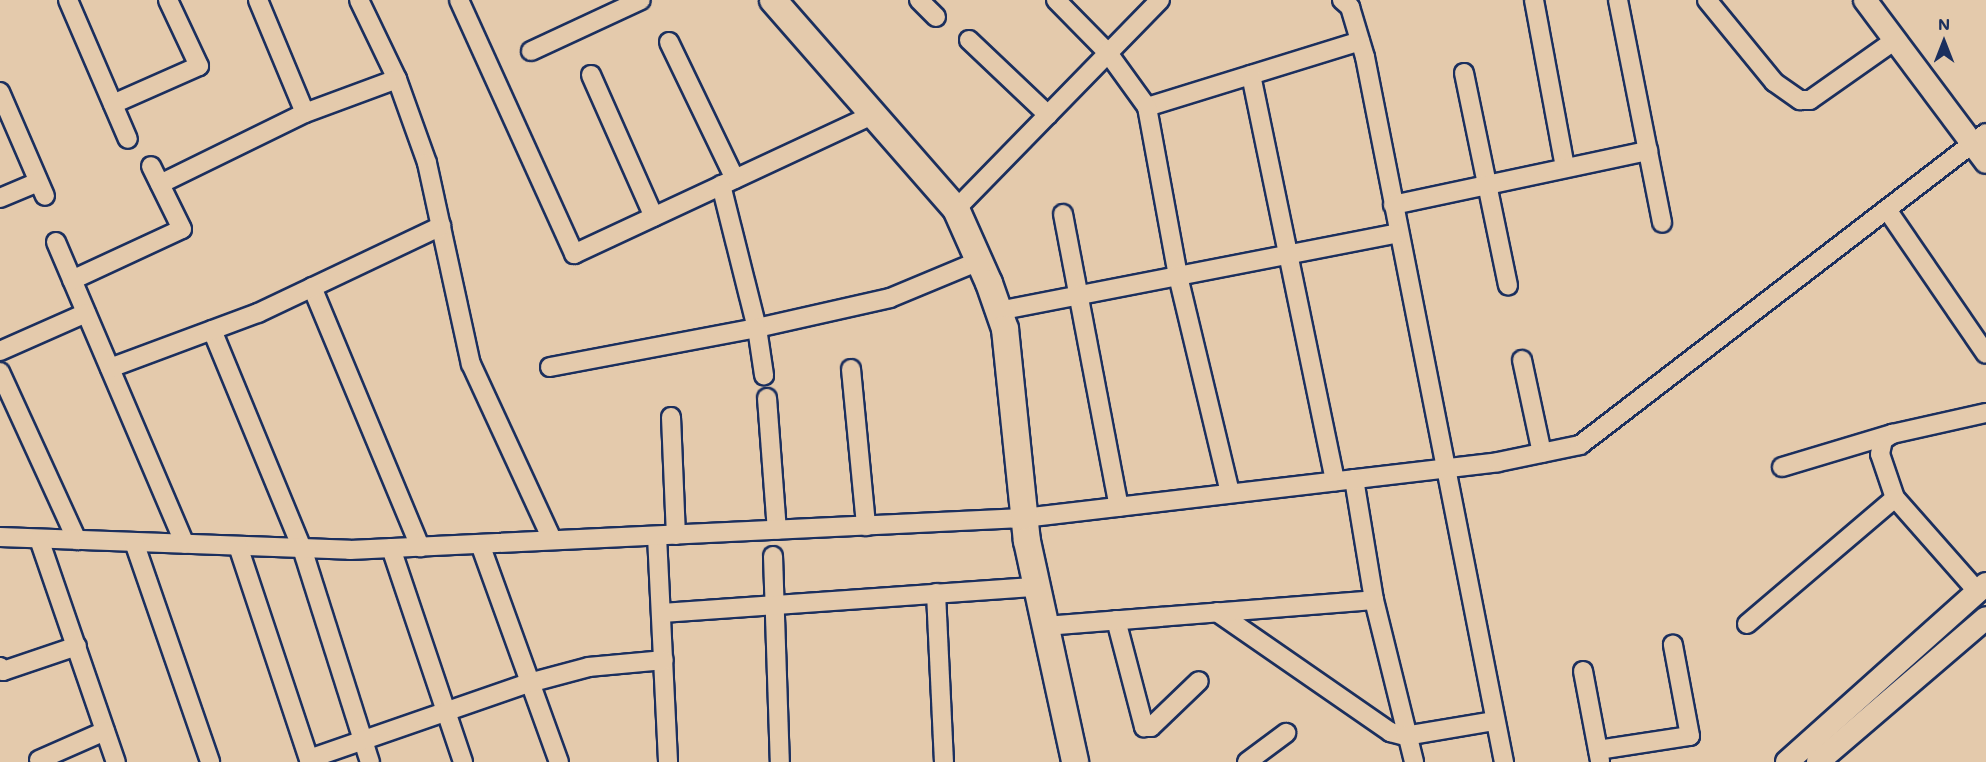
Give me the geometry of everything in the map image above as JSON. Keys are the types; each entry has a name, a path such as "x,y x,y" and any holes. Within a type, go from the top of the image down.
{"main road":[{"path":"773,0 870,116 956,209 979,261 998,311 1024,518 1036,587 1075,762"}],"street":[{"path":"68,0 128,139"},
{"path":"113,104 199,66 168,0"},
{"path":"258,0 304,113"},
{"path":"359,0 397,79 427,163 471,364 552,539"},
{"path":"459,0 574,254 870,116"},
{"path":"531,51 641,0"},
{"path":"919,0 936,17"},
{"path":"1056,0 1108,53 1147,107 1178,276 1230,493"},
{"path":"956,209 1160,0"},
{"path":"1341,0 1350,8 1360,41 1503,762"},
{"path":"1534,0 1565,167"},
{"path":"1618,0 1662,224"},
{"path":"1707,0 1774,82 1800,100 1810,100 1895,40"},
{"path":"0,537 302,548 391,548 1024,518 1443,468 1580,445 1642,402 1888,211 1982,146 1865,0"},
{"path":"969,40 1048,115"},
{"path":"1147,107 1360,41"},
{"path":"669,42 728,182 758,328 764,375"},
{"path":"1464,73 1483,186 1508,286"},
{"path":"591,75 654,216"},
{"path":"1251,75 1291,254 1335,481"},
{"path":"160,184 304,113 397,79"},
{"path":"0,92 42,189 0,198"},
{"path":"1393,205 1648,151"},
{"path":"72,280 182,229 151,166"},
{"path":"1888,211 1986,354"},
{"path":"1063,214 1119,507"},
{"path":"110,368 212,330 312,287 441,226"},
{"path":"998,311 1398,233"},
{"path":"56,242 185,544"},
{"path":"550,367 758,328 890,298 979,261"},
{"path":"312,287 420,547"},
{"path":"0,351 86,313"},
{"path":"212,330 302,548 370,762"},
{"path":"1522,360 1542,453"},
{"path":"851,369 866,526"},
{"path":"0,372 76,540"},
{"path":"766,398 777,530"},
{"path":"1782,467 1892,434 1986,413"},
{"path":"671,417 676,535"},
{"path":"1787,762 1982,588 1895,498 1880,454 1883,440 1892,434"},
{"path":"1354,479 1374,600 1405,736 1414,762"},
{"path":"1747,624 1895,498"},
{"path":"657,536 668,762"},
{"path":"39,539 116,762"},
{"path":"134,542 210,762"},
{"path":"480,544 559,762"},
{"path":"238,546 310,761 529,683 589,668 664,660"},
{"path":"391,548 444,712 464,762"},
{"path":"772,556 777,605 780,762"},
{"path":"662,614 1036,587"},
{"path":"936,593 945,762"},
{"path":"1045,626 1374,600"},
{"path":"1217,612 1390,732 1405,736 1495,721"},
{"path":"1818,762 1986,618"},
{"path":"1116,620 1144,727 1151,727 1199,681"},
{"path":"1583,671 1599,756 1690,736 1673,645"},
{"path":"0,667 3,671 76,646"},
{"path":"39,760 105,731"},
{"path":"1247,762 1286,733"}]}
